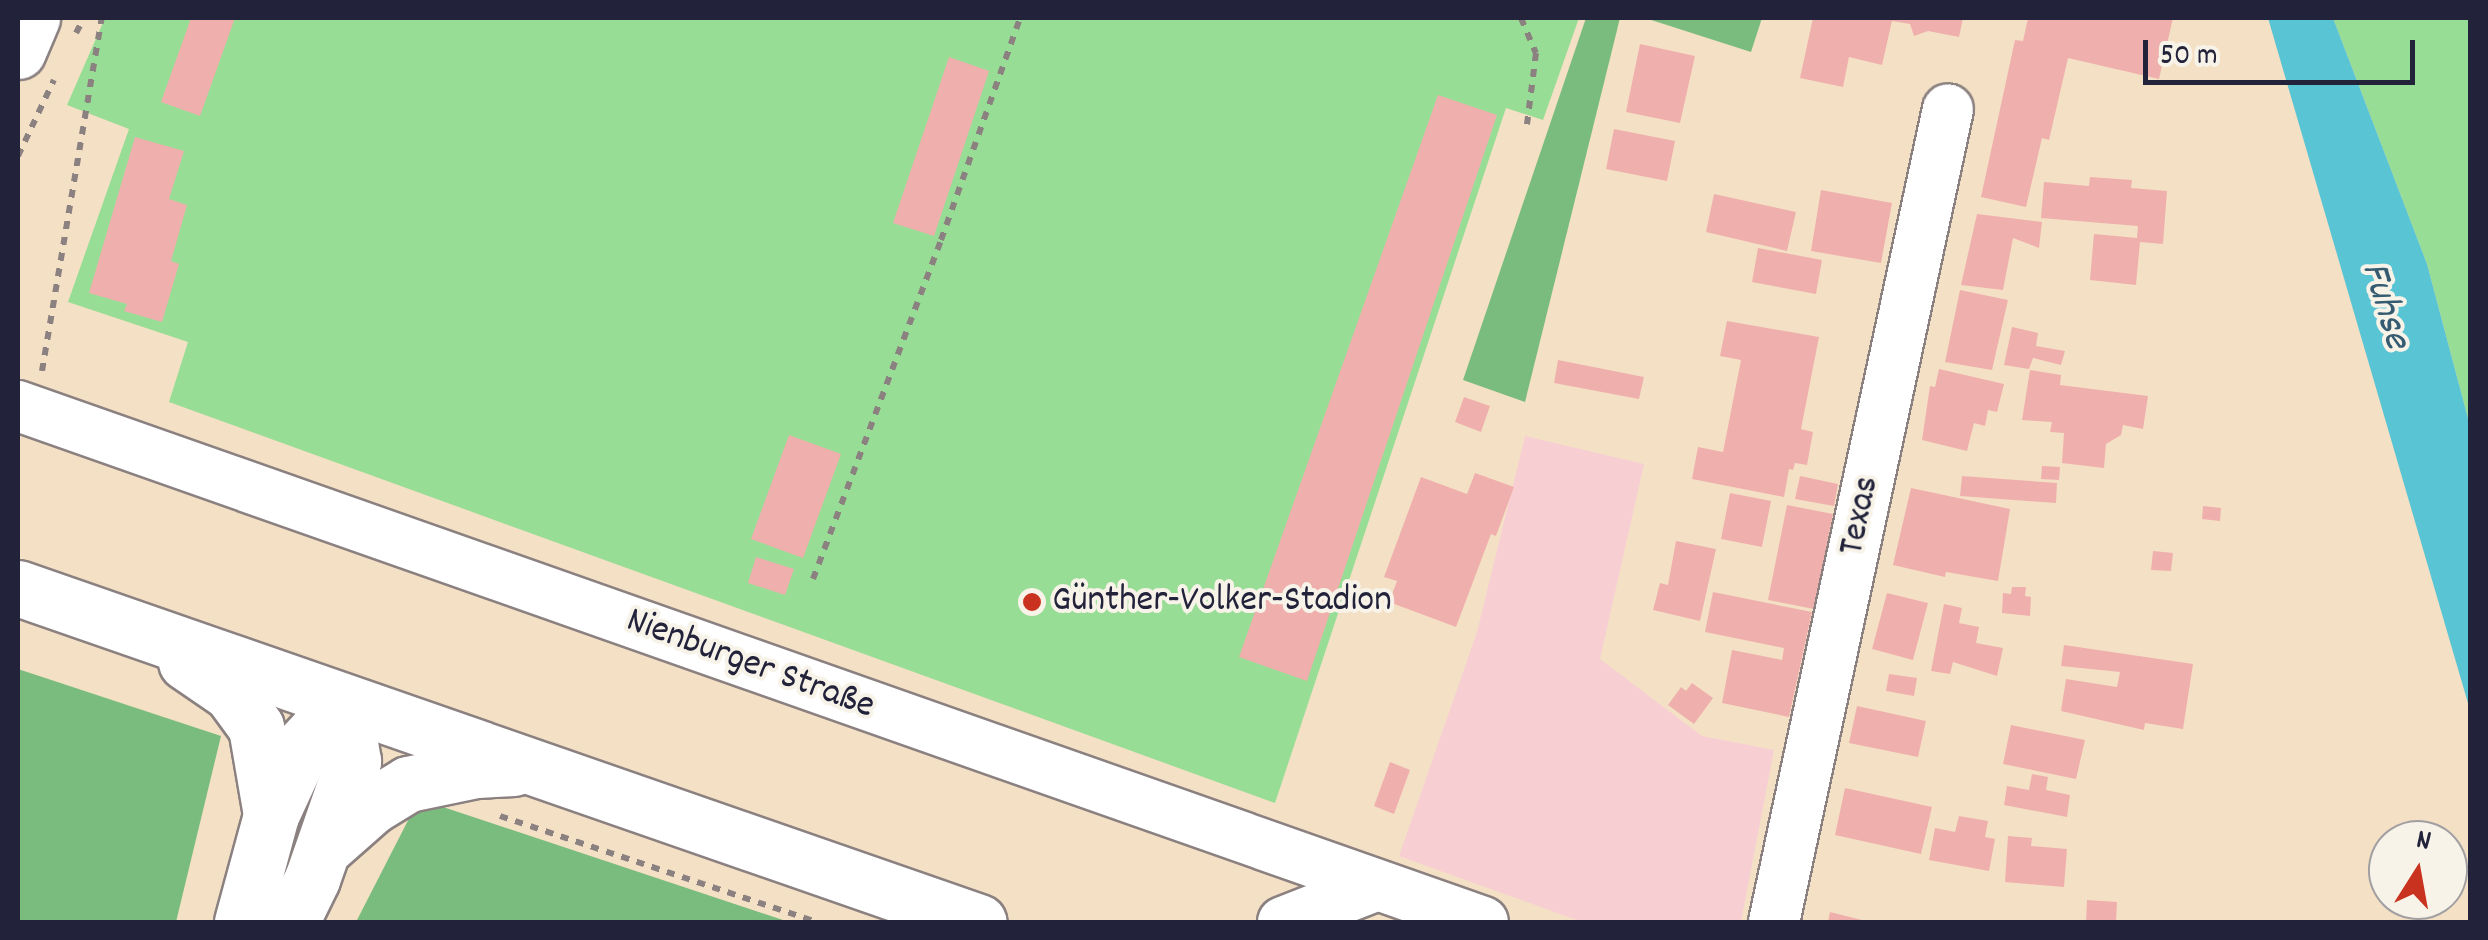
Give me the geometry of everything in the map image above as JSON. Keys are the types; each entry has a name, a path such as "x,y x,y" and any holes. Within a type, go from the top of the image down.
{"main road":[{"path":"18,51 32,18"},
{"path":"18,588 980,922"},
{"path":"100,616 212,676 232,693 256,727 271,815"},
{"path":"242,922 271,815 304,744 343,702"},
{"path":"292,922 323,849 353,761 343,702"},
{"path":"323,849 372,806 408,784 476,770 532,768"}],"street":[{"name":"Texas","path":"1774,922 1948,109"},
{"name":"Nienburger Straße","path":"26,408 1483,922"},
{"path":"1283,922 1375,886"}],"path":[{"path":"26,408 102,18"},
{"path":"812,579 942,240 1020,18"},
{"path":"1521,18 1536,54 1527,124"},
{"path":"482,810 817,922"}],"shaded area":[{"path":"1525,436 1644,464 1600,659 1702,736 1774,750 1741,922 1582,922 1399,856 1477,632"}],"green space":[{"name":"Günther-Volker-Stadion","path":"105,18 1579,18 1543,120 1506,108 1275,803 169,402 188,342 68,302 129,129 67,105"},
{"path":"1586,18 1620,18 1525,402 1463,380"},
{"path":"1645,18 1762,18 1751,52"},
{"path":"2333,18 2470,18 2470,426 2427,264"},
{"path":"18,669 221,736 176,922 18,922"},
{"path":"419,799 789,922 356,922"}],"water":[{"name":"Fuhse","path":"2268,18 2333,18 2427,264 2470,426 2470,710"}],"building":[{"path":"191,18 235,18 200,116 161,102"},
{"path":"1813,18 1963,18 1959,37 1928,31 1914,36 1910,24 1892,21 1882,65 1849,57 1843,87 1800,78"},
{"path":"2028,18 2173,18 2159,79 2068,58 2049,140 2042,138 2026,207 1981,197 2015,40 2023,41"},
{"path":"1640,44 1695,56 1680,123 1626,112"},
{"path":"949,57 989,71 934,236 893,223"},
{"path":"1438,95 1497,115 1307,681 1239,657"},
{"path":"1614,129 1675,141 1667,181 1606,169"},
{"path":"135,137 184,151 169,199 187,205 171,261 179,264 162,322 124,311 127,304 89,293"},
{"path":"2090,177 2132,180 2131,188 2167,191 2163,244 2140,242 2136,285 2090,280 2094,234 2137,238 2138,226 2041,218 2044,182 2089,186"},
{"path":"1821,190 1892,203 1881,263 1811,251"},
{"path":"1714,194 1796,212 1787,251 1706,232"},
{"path":"1977,214 2042,222 2039,248 2013,238 2003,290 1961,285"},
{"path":"1758,248 1822,260 1816,294 1752,282"},
{"path":"1960,290 2008,300 1992,370 1945,362"},
{"path":"1727,321 1819,337 1801,429 1813,432 1807,465 1795,463 1793,470 1789,469 1784,497 1692,479 1698,447 1723,452 1741,360 1720,356"},
{"path":"2012,327 2038,333 2036,346 2065,351 2061,365 2033,358 2029,369 2004,365"},
{"path":"1558,360 1644,377 1639,399 1554,383"},
{"path":"1939,369 2004,384 1997,412 1988,410 1985,426 1974,423 1967,451 1922,440 1930,386 1935,387"},
{"path":"2030,370 2061,375 2060,385 2148,396 2143,429 2123,425 2121,435 2106,444 2104,468 2062,463 2064,433 2050,432 2052,422 2022,420"},
{"path":"1464,397 1490,406 1481,432 1455,422"},
{"path":"789,435 841,454 803,558 751,539"},
{"path":"2042,466 2060,467 2059,480 2041,479"},
{"path":"1475,473 1514,487 1496,536 1491,534 1456,627 1389,602 1397,581 1384,577 1421,477 1467,494"},
{"path":"1800,476 1838,484 1834,506 1795,499"},
{"path":"1962,476 2057,483 2056,503 1960,496"},
{"path":"1911,488 2010,509 1998,581 1946,572 1945,577 1893,565"},
{"path":"1730,493 1771,501 1762,547 1721,539"},
{"path":"1787,505 1833,514 1814,609 1768,600"},
{"path":"2203,506 2221,508 2220,521 2202,519"},
{"path":"1676,541 1716,549 1700,621 1653,610 1660,583 1668,585"},
{"path":"2153,551 2173,553 2171,571 2151,570"},
{"path":"756,557 794,569 785,595 748,583"},
{"path":"2012,587 2026,587 2025,596 2031,597 2030,616 2002,613 2003,593 2011,594"},
{"path":"1713,592 1812,612 1789,717 1722,703 1732,650 1782,660 1784,648 1705,632"},
{"path":"1887,593 1928,603 1913,660 1872,649"},
{"path":"1944,604 1962,608 1959,623 1979,627 1976,643 2003,648 1997,676 1953,662 1950,674 1931,671"},
{"path":"2064,645 2193,664 2183,729 2145,723 2144,730 2061,711 2066,679 2117,687 2120,672 2061,666"},
{"path":"1889,674 1917,678 1914,696 1886,691"},
{"path":"1692,683 1713,698 1694,724 1668,705 1681,687 1686,691"},
{"path":"1857,706 1926,721 1918,757 1849,743"},
{"path":"2011,725 2085,740 2076,779 2003,764"},
{"path":"1390,762 1410,770 1394,814 1374,806"},
{"path":"2032,774 2048,777 2046,790 2070,795 2067,817 2004,805 2007,786 2029,790"},
{"path":"1845,788 1932,807 1921,854 1835,835"},
{"path":"1959,816 1988,821 1985,837 1995,839 1989,871 1929,860 1935,828 1955,832"},
{"path":"2008,836 2032,838 2031,846 2067,849 2064,887 2005,882"},
{"path":"2087,900 2117,902 2116,922 2086,922"},
{"path":"1830,912 1866,921 1866,922 1828,922"}],"place":[{"name":"Günther-Volker-Stadion","path":"1032,602"}]}
